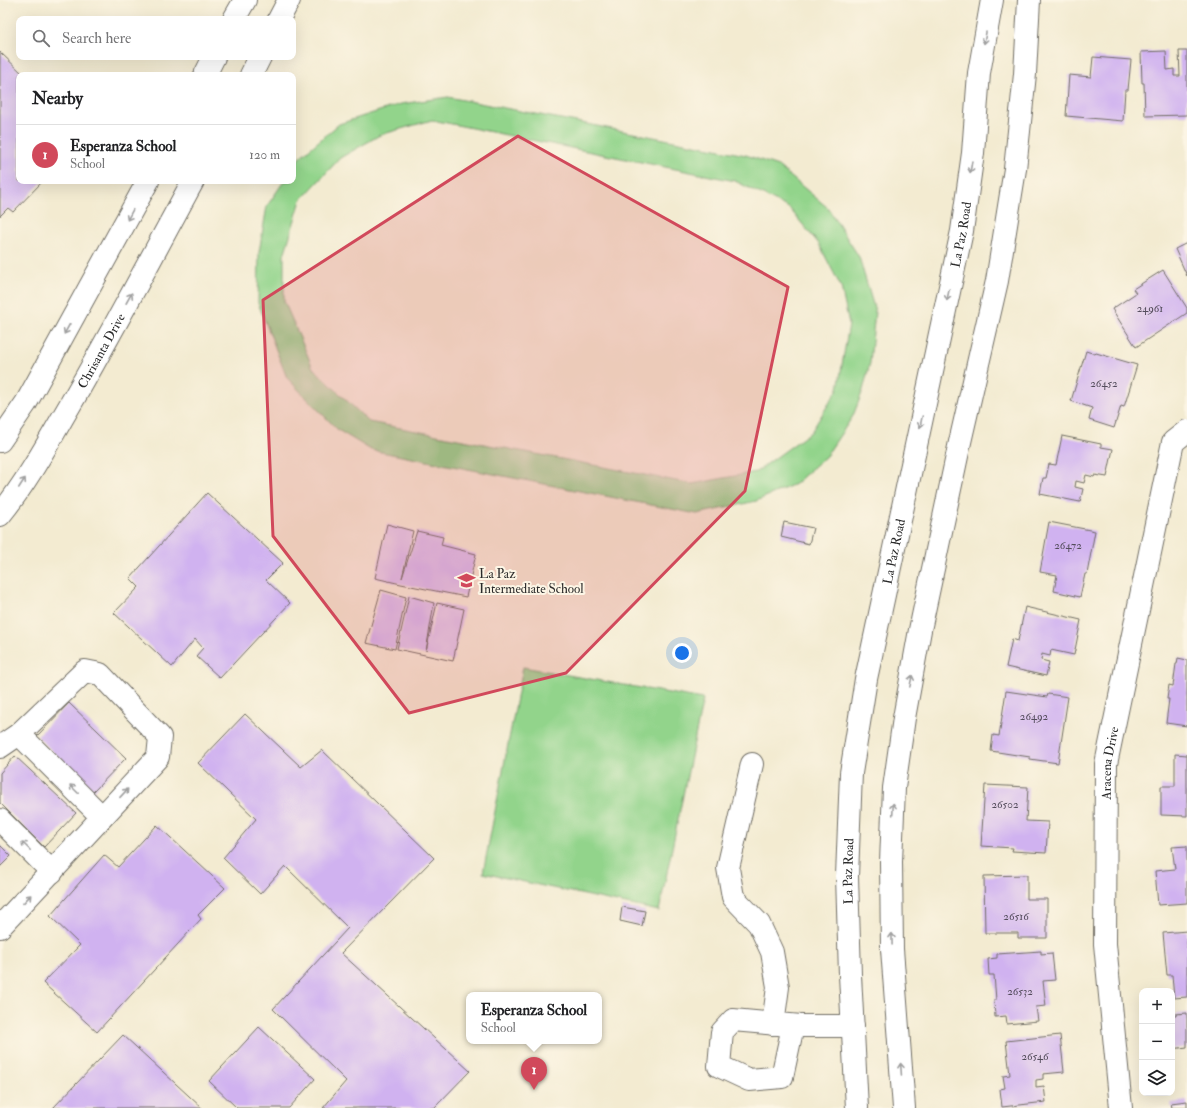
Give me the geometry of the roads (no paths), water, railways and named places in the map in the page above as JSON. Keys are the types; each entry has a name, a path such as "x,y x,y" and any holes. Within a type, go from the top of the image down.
{"main road":[{"path":"236,16 245,0"},
{"path":"281,16 289,0"},
{"name":"La Paz Road","path":"857,1108 846,876 851,773 866,680 962,231 974,153 979,73 992,0"},
{"path":"904,1108 892,949 891,862 894,788 904,718 920,630 960,442 997,281 1016,169 1025,74 1029,0"},
{"path":"206,72 212,60"},
{"path":"252,72 258,60"},
{"path":"0,441 26,403 146,184"},
{"name":"Chrisanta Drive","path":"0,515 9,504 45,447 86,378 191,184"},
{"name":"Aracena Drive","path":"1121,1108 1105,944 1106,764 1174,442 1187,431"},
{"path":"0,747 19,734 85,671 100,674 160,738 158,757 0,927"},
{"path":"19,734 102,817"},
{"path":"752,764 728,868 732,897 759,924 772,952 783,1025 853,1026"},
{"path":"0,820 52,872"}],"place":[{"name":"La Paz Intermediate School","path":"466,580"},
{"name":"Esperanza School","path":"534,1090"}]}
